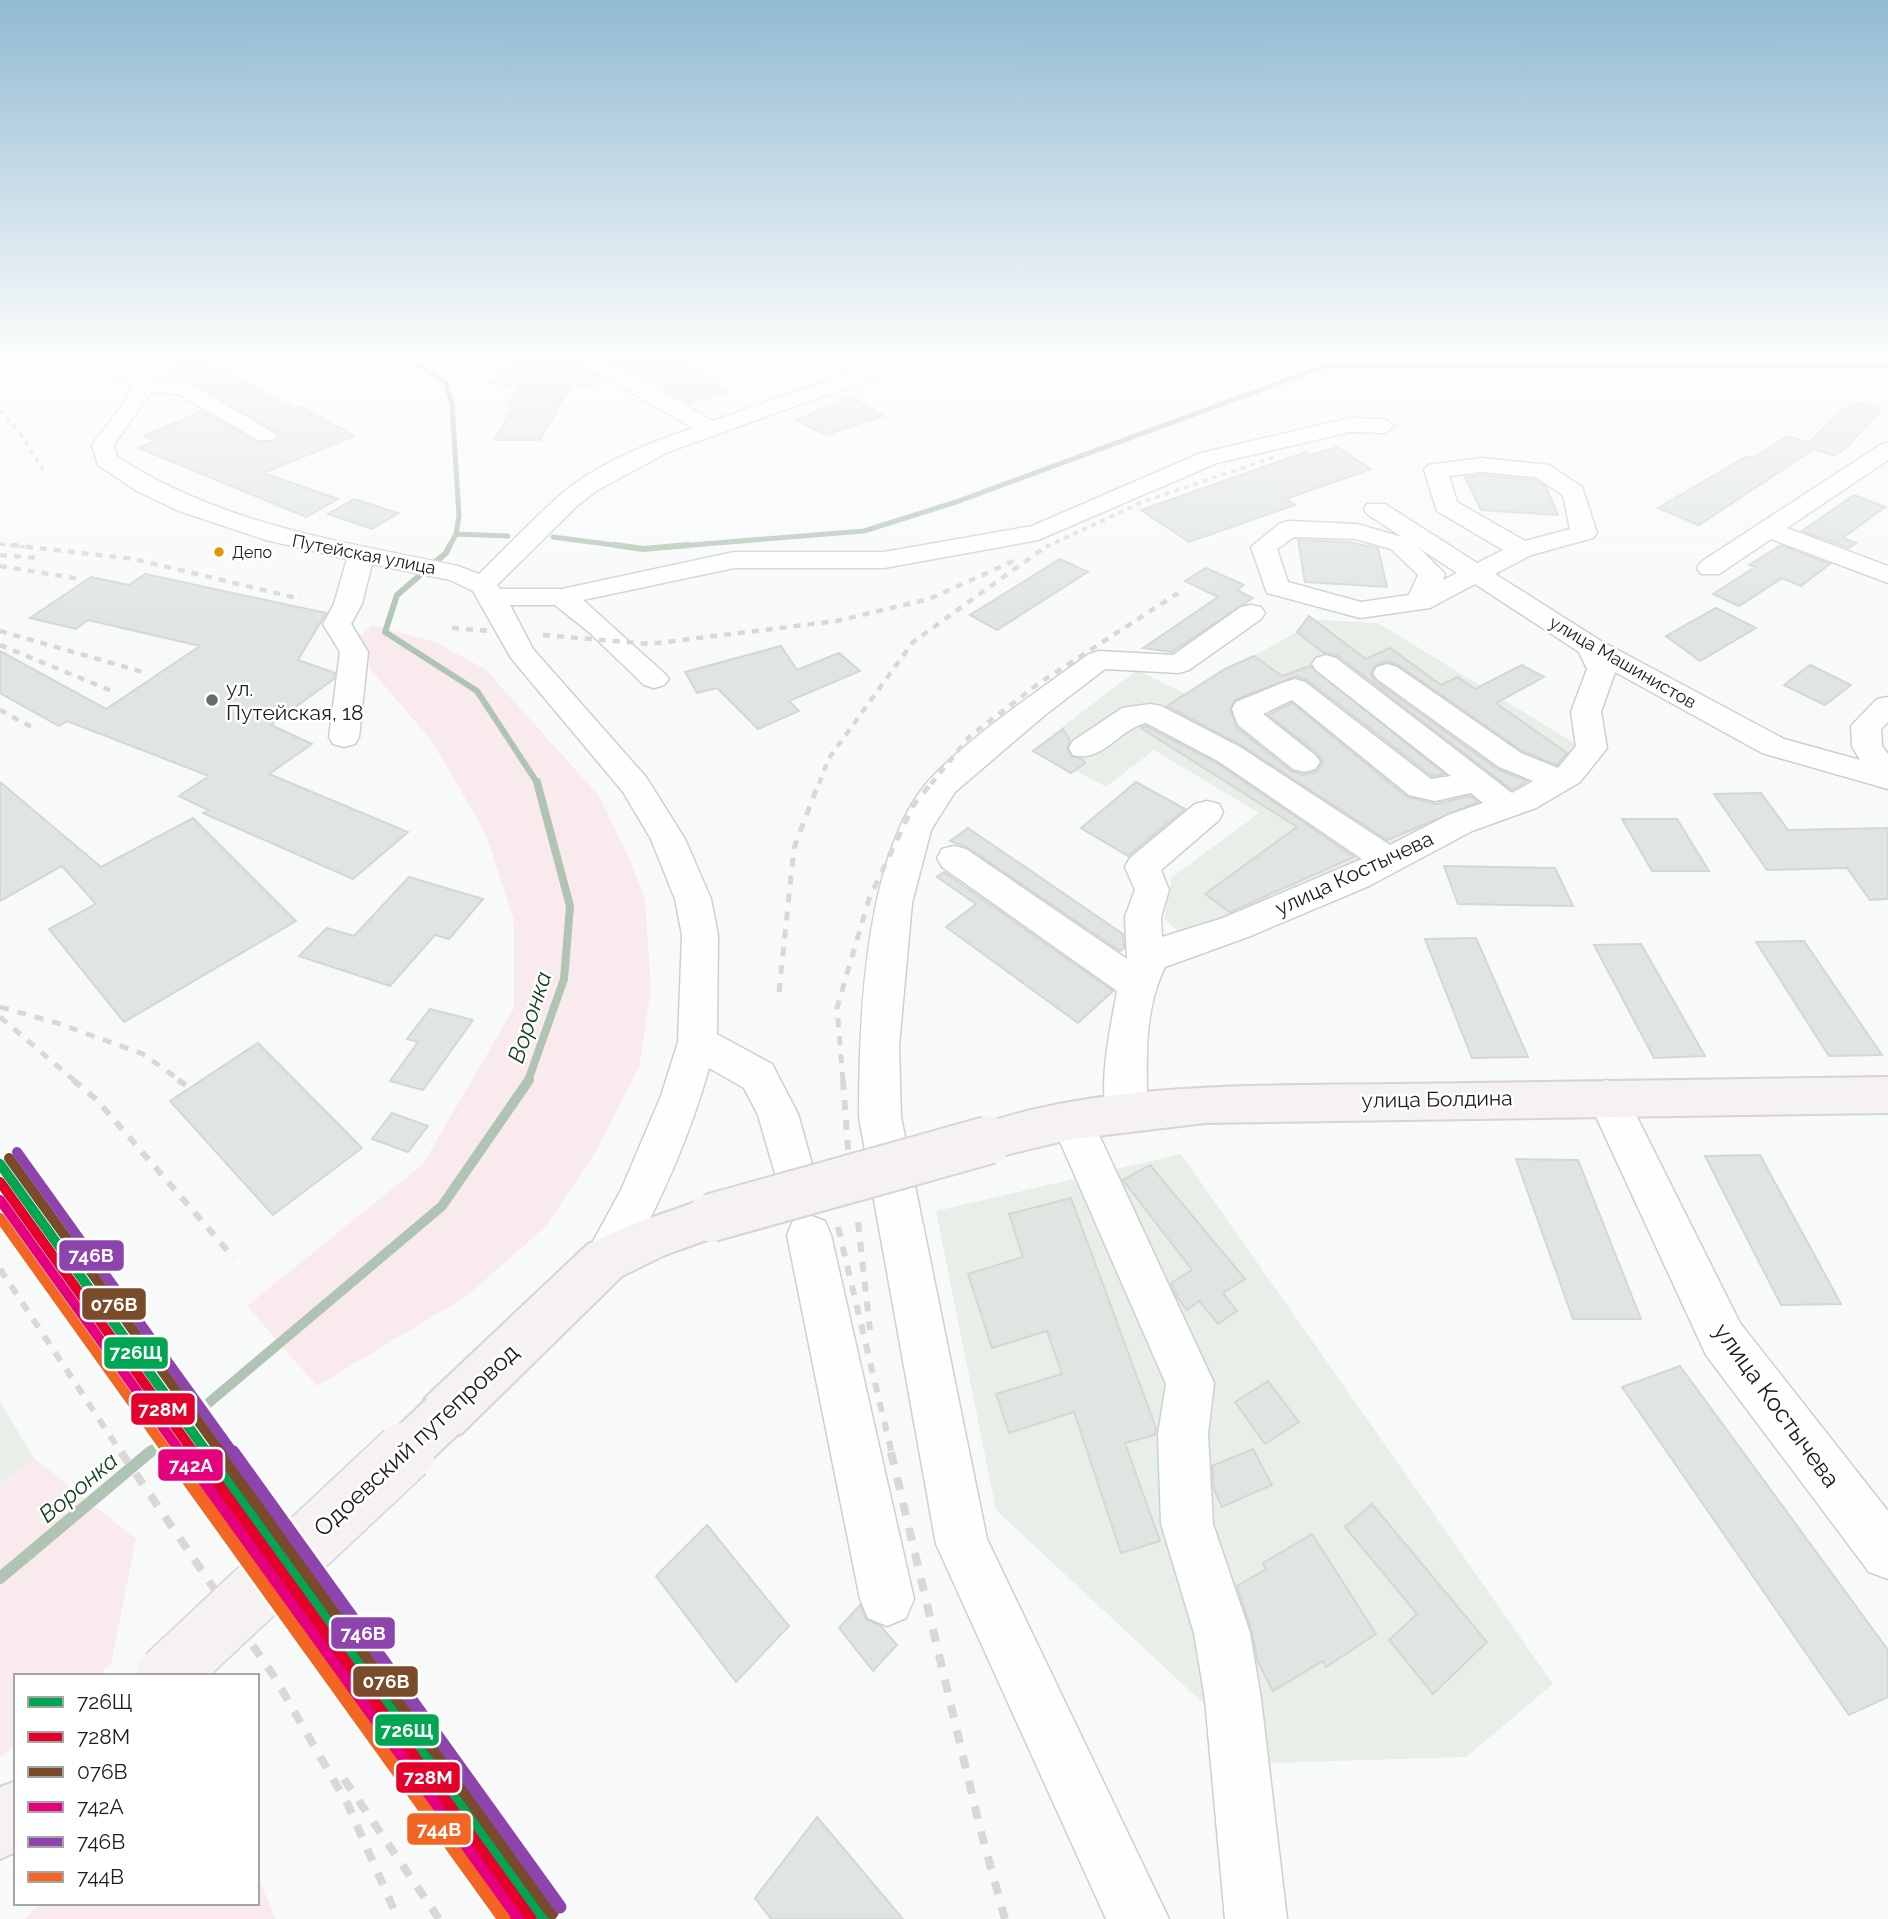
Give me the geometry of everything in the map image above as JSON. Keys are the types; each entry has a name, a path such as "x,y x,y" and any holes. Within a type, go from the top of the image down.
{"main road":[{"name":"улица Болдина","path":"710,1218 989,1140 1125,1112 1274,1101 1888,1095"},
{"name":"Одоевский путепровод","path":"168,1674 605,1260 652,1238 710,1218"},
{"path":"0,1827 14,1814"}],"street":[{"name":"Путейская улица","path":"103,447 106,460 160,495 253,531 402,561 477,585 562,597 734,561 884,560 1038,532 1209,458 1258,447"},
{"path":"605,1260 638,1201 681,1097 697,1042 700,935 683,869 635,785 521,652 477,585 569,500 588,486 661,447"},
{"path":"1710,568 1888,450"},
{"path":"1420,602 1432,574 1400,544 1357,532 1288,529 1264,547 1276,587 1360,610 1420,602 1522,550 1584,533 1574,492 1541,470 1481,465 1436,470 1446,506 1522,550"},
{"name":"улица Машинистов","path":"1376,509 1591,647 1773,746 1888,778 1867,746 1866,726 1888,706"},
{"path":"1768,529 1888,575"},
{"path":"344,737 354,652 337,624 348,604 362,553"},
{"path":"562,597 600,627 654,679"},
{"path":"1138,1919 962,1544 929,1390 880,1117 879,1046 894,903 915,829 944,784 1034,708 1099,660 1179,664 1251,613"},
{"name":"улица Костычева","path":"1142,974 1159,952 1235,928 1388,861 1460,823 1525,800 1569,775 1592,748 1586,712 1601,669 1591,647"},
{"path":"1326,664 1479,782 1506,806"},
{"path":"1387,673 1510,760 1535,768 1557,782"},
{"path":"1304,762 1246,713 1285,679 1420,787 1433,792 1479,782"},
{"path":"1084,748 1133,715 1150,713 1229,754 1320,812 1388,861"},
{"path":"954,858 1142,974 1127,1051 1125,1112"},
{"path":"697,1042 758,1076 778,1114 795,1178"},
{"name":"улица Костычева","path":"1607,1097 1723,1339 1888,1553"},
{"path":"1072,1121 1190,1383 1191,1397 1183,1434 1188,1524 1224,1646 1233,1699 1256,1919"},
{"path":"809,1235 887,1599"}],"lane":[{"path":"1142,974 1143,917 1152,890 1142,867 1207,813"}],"shaded area":[{"path":"1318,620 1378,623 1579,746 1553,769 1235,928 1185,937 1164,919 1172,877 1259,813 1154,750 1106,787 1035,748 1137,670 1186,694"},
{"path":"372,625 435,642 485,669 599,796 628,855 645,899 651,989 639,1068 593,1156 546,1226 467,1296 317,1386 247,1306 423,1164 514,1008 514,921 485,832 431,740 372,671 360,637"},
{"path":"1181,1154 1553,1684 1466,1757 1267,1763 996,1510 936,1211"},
{"path":"0,1402 34,1458 0,1484"},
{"path":"34,1458 136,1539 111,1664 99,1674 14,1674 14,1747 0,1758 0,1484"},
{"path":"259,1881 276,1919 24,1919 39,1905 259,1905"}],"building":[{"path":"328,447 263,473 338,499 306,517 139,448"},
{"path":"1337,447 1371,469 1286,499 1295,505 1189,542 1141,510 1306,452 1311,455"},
{"path":"1771,447 1847,447 1834,456 1814,449 1699,525 1658,508 1747,456 1753,458"},
{"path":"1481,475 1534,480 1546,487 1558,515 1481,510 1465,477"},
{"path":"1854,495 1885,507 1843,538 1856,543 1849,548 1802,531"},
{"path":"354,499 398,513 372,529 328,514"},
{"path":"1298,540 1348,542 1378,548 1387,587 1305,582"},
{"path":"1781,545 1830,564 1801,586 1782,578 1739,606 1713,594 1755,567 1749,565"},
{"path":"1060,559 1088,572 997,630 970,615"},
{"path":"1206,568 1244,585 1237,590 1253,598 1172,652 1143,648 1218,597 1185,581"},
{"path":"145,574 326,613 298,660 335,673 334,679 271,725 312,744 269,774 408,832 353,879 203,813 208,810 179,796 209,776 67,721 59,726 0,693 0,651 106,709 200,646 88,620 76,629 30,618 91,577 129,585"},
{"path":"1716,608 1756,628 1700,661 1666,636"},
{"path":"1309,616 1366,659 1390,648 1441,685 1458,677 1475,689 1522,665 1544,677 1496,703 1567,753 1557,765 1522,751 1398,665 1386,661 1375,666 1371,674 1375,681 1497,769 1527,781 1512,790 1338,656 1324,653 1297,632"},
{"path":"781,646 797,670 839,653 860,671 789,701 799,711 758,729 717,688 697,693 685,672"},
{"path":"1254,656 1282,676 1310,666 1445,774 1432,776 1307,680 1296,676 1235,700 1230,710 1236,727 1291,771 1303,775 1316,772 1323,762 1317,753 1268,715 1292,703 1407,797 1436,804 1470,796 1478,802 1387,840 1241,745 1167,706 1225,669"},
{"path":"1810,665 1851,685 1825,705 1784,685"},
{"path":"1146,726 1217,763 1354,857 1230,912 1205,894 1297,827 1141,728"},
{"path":"1063,729 1070,741 1067,749 1071,756 1082,759 1085,763 1071,773 1033,751"},
{"path":"0,782 101,867 193,818 296,921 124,1022 49,929 96,904 62,866 0,901"},
{"path":"1136,782 1185,809 1128,856 1081,828"},
{"path":"1761,793 1788,830 1888,828 1888,899 1870,900 1847,868 1767,870 1714,794"},
{"path":"1622,819 1677,819 1709,871 1652,871"},
{"path":"968,828 1123,934 1124,948 1120,951 967,847 950,841"},
{"path":"1444,866 1555,868 1573,906 1458,904"},
{"path":"944,872 1113,991 1078,1023 946,927 976,904 937,877"},
{"path":"409,877 483,899 449,939 435,935 390,986 299,956 327,928 354,936"},
{"path":"1476,938 1528,1057 1472,1058 1425,939"},
{"path":"1804,941 1882,1055 1829,1056 1756,942"},
{"path":"1641,944 1705,1056 1654,1058 1594,945"},
{"path":"430,1009 473,1020 423,1090 390,1081 418,1042 407,1039"},
{"path":"258,1043 362,1148 273,1215 170,1101"},
{"path":"392,1113 428,1126 408,1152 372,1139"},
{"path":"1760,1155 1841,1304 1781,1305 1705,1156"},
{"path":"1516,1159 1578,1160 1641,1319 1573,1319"},
{"path":"1150,1165 1245,1279 1223,1293 1237,1311 1218,1324 1199,1301 1187,1310 1177,1297 1171,1283 1192,1270 1123,1180"},
{"path":"1071,1198 1156,1428 1155,1435 1125,1443 1160,1541 1121,1553 1074,1412 1009,1433 996,1394 1062,1374 1047,1331 992,1348 968,1274 1023,1257 1009,1214"},
{"path":"1680,1366 1888,1650 1888,1697 1849,1715 1622,1387"},
{"path":"1268,1381 1299,1422 1265,1444 1235,1402"},
{"path":"1253,1449 1272,1485 1222,1507 1214,1490 1212,1466"},
{"path":"1372,1504 1487,1642 1433,1694 1389,1640 1417,1614 1345,1527"},
{"path":"707,1525 789,1626 736,1682 656,1576"},
{"path":"1312,1534 1376,1634 1326,1667 1323,1661 1273,1691 1258,1662 1252,1632 1237,1586 1266,1569 1263,1563"},
{"path":"860,1605 866,1619 881,1626 897,1645 873,1671 839,1628"},
{"path":"817,1817 903,1919 771,1919 755,1898"}],"waterway":[{"name":"Воронка","path":"455,447 459,516 456,534"},
{"path":"667,547 864,531 956,502 1107,447"},
{"name":"Воронка","path":"449,547 456,534"},
{"path":"456,534 508,536"},
{"path":"553,537 629,547"},
{"path":"615,545 629,547"},
{"path":"629,547 643,549 688,545"},
{"name":"Воронка","path":"449,547 446,553 397,595 385,632 477,691 537,783"},
{"name":"Воронка","path":"528,1081 564,979 570,906 537,783"},
{"name":"Воронка","path":"148,1454 442,1206 529,1080"},
{"name":"Воронка","path":"0,1578 150,1452"}],"railway":[{"path":"28,447 43,470"},
{"path":"1046,547 1140,503 1274,457"},
{"path":"0,544 27,547"},
{"path":"12,545 134,559 301,599"},
{"path":"819,784 829,758 913,642 1048,545"},
{"path":"0,555 37,558"},
{"path":"543,635 650,644 837,621 929,599 1018,559"},
{"path":"0,566 80,579"},
{"path":"931,784 969,737 1038,684 1178,593"},
{"path":"452,628 489,631"},
{"path":"0,631 143,672"},
{"path":"0,645 112,691"},
{"path":"0,710 37,730"},
{"path":"779,992 794,848 819,782"},
{"path":"843,1081 837,1008 869,899 913,806 932,782"},
{"path":"0,1007 57,1023 143,1054 181,1081"},
{"path":"0,1017 75,1081"},
{"path":"73,1080 97,1100 234,1258"},
{"path":"178,1080 186,1085"},
{"path":"843,1080 849,1164"},
{"path":"858,1222 870,1330"},
{"path":"838,1227 892,1454"},
{"path":"0,1269 122,1454"},
{"path":"121,1452 275,1678 348,1805 398,1919"},
{"path":"891,1452 980,1828 1005,1919"},
{"path":"344,1779 439,1919"}],"transit line":[{"name":"746В","path":"17,1152 560,1907"},
{"name":"076В","path":"9,1158 552,1913"},
{"name":"726Щ","path":"0,1164 543,1919"},
{"name":"728М","path":"0,1182 530,1919"},
{"name":"742А","path":"0,1200 517,1919"},
{"name":"744В","path":"0,1218 504,1919"}],"place":[{"name":"Депо","path":"219,552"},
{"name":"ул. Путейская, 18","path":"212,700"}]}
